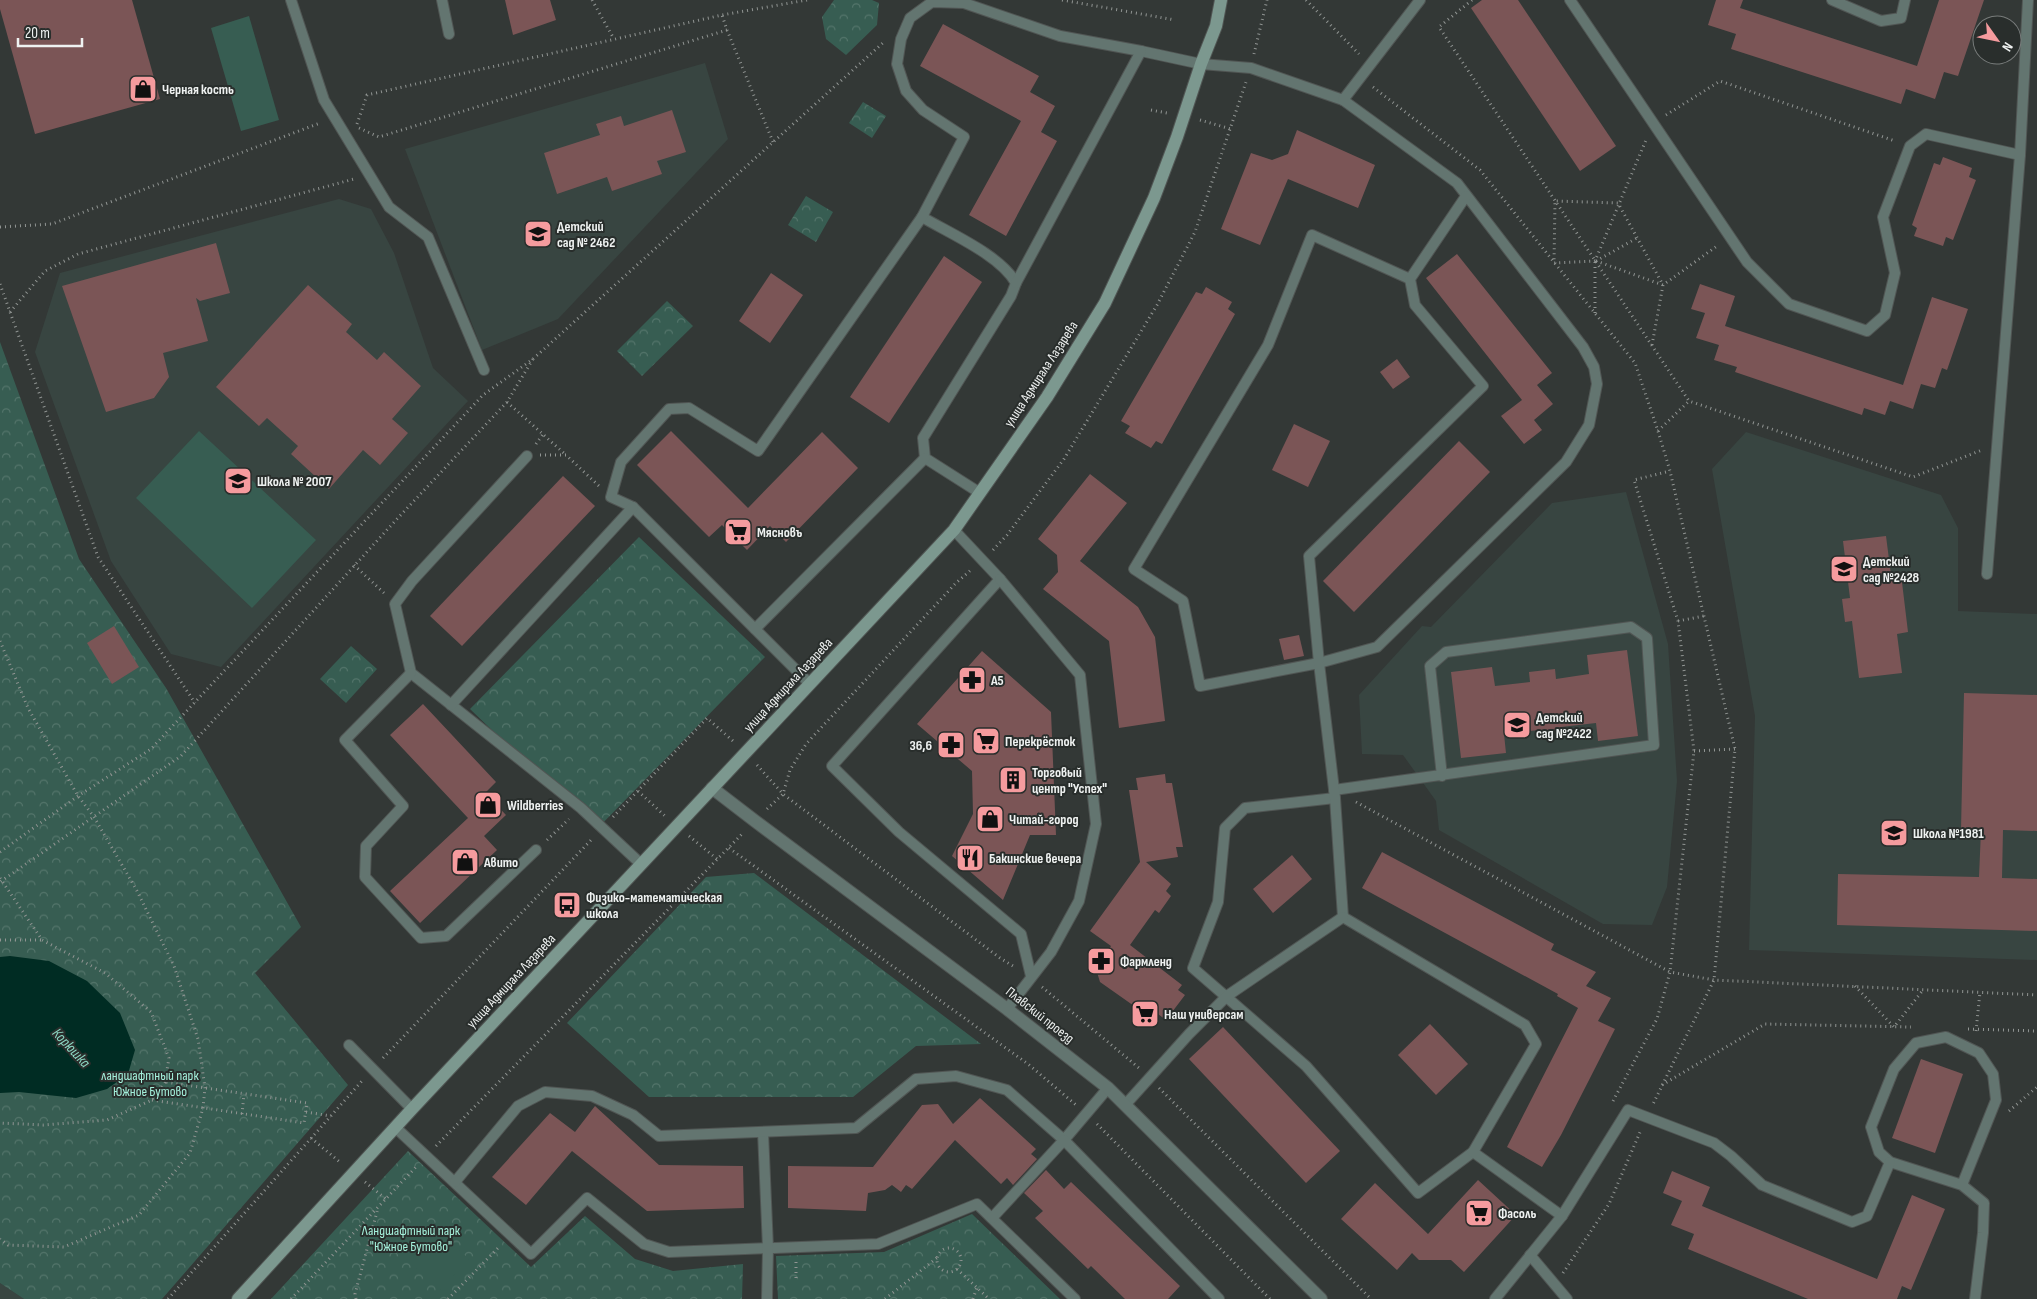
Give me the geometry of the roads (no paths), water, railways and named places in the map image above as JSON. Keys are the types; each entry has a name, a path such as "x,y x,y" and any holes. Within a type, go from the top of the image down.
{"street":[{"name":"улица Адмирала Лазарева","path":"238,1299 412,1109 954,530 1047,398 1105,302 1154,198 1216,26 1221,0"},
{"name":"Плавский проезд","path":"712,788 1007,1009 1108,1088 1320,1299"}],"lane":[{"path":"291,0 324,100 389,207 428,237 484,370"},
{"path":"442,0 449,34"},
{"path":"1343,100 1420,0"},
{"path":"1570,0 1747,262 1789,304 1867,331 1885,315 1895,273 1882,217 1910,146 1926,134 2020,155"},
{"path":"1832,0 1881,21 1901,18 1905,0"},
{"path":"1987,574 2020,155 2028,0"},
{"path":"810,684 633,507 611,497 621,462 669,409 689,408 758,451 922,217 964,137 923,110 906,91 897,64 901,39 910,18 932,2 964,3 1060,36 1201,64 1251,68 1343,100 1457,184 1583,347 1594,367 1597,384 1588,425 1566,462 1377,647 1319,663 1200,686 1183,601 1134,569 1268,345 1312,235 1410,279"},
{"path":"925,458 923,438 1011,296 1141,51"},
{"path":"1343,917 1335,794 1319,663 1309,556 1483,386 1415,305 1410,279 1466,196"},
{"path":"922,217 998,261 1009,272 1016,284"},
{"path":"527,456 412,582 395,604 411,673 580,808 641,864"},
{"path":"925,458 980,493"},
{"path":"755,629 925,458"},
{"path":"451,705 633,507"},
{"path":"954,530 1000,579 1080,675 1096,824 1079,901 1051,952 1007,1009"},
{"path":"1000,579 832,766 899,832 1021,934 1031,976"},
{"path":"1343,917 1525,1025 1536,1044 1473,1152 1418,1193 1306,1066 1193,968 1218,902 1224,828 1245,808 1442,776 1654,745 1647,638 1630,627 1446,652 1430,666 1442,776"},
{"path":"411,673 345,740 403,806 366,846 365,877 421,938 446,936 536,850"},
{"path":"1126,1104 1227,996 1343,917"},
{"path":"1962,1185 1996,1100 1993,1074 1979,1053 1946,1037 1916,1043 1894,1069 1871,1127 1879,1152 1890,1162 1962,1185 1984,1203 1983,1233 1975,1299"},
{"path":"349,1046 412,1109"},
{"path":"455,1182 518,1106 545,1092 592,1096 633,1115 659,1136 763,1132 856,1128 916,1080 956,1076 1008,1090 1064,1140 1219,1299"},
{"path":"992,1218 1064,1140 1108,1088"},
{"path":"1494,1299 1562,1216 1628,1110 1714,1143 1732,1156 1762,1185 1852,1222 1867,1216 1890,1162"},
{"path":"396,1127 531,1254 587,1198 644,1244 669,1252 878,1244 977,1204 1075,1299"},
{"path":"763,1132 768,1248 767,1299"},
{"path":"1473,1152 1562,1216"},
{"path":"1530,1255 1567,1299"}],"water":[{"name":"Корюшка","path":"10,956 49,961 87,981 120,1013 135,1050 128,1074 107,1089 76,1098 19,1092 0,1093 0,957"}],"place":[{"name":"Черная кость","path":"143,89"},
{"name":"Детский сад № 2462","path":"538,234"},
{"name":"Школа № 2007","path":"238,481"},
{"name":"Мясновъ","path":"738,532"},
{"name":"Детский сад №2428","path":"1844,569"},
{"name":"А5","path":"972,680"},
{"name":"Детский сад №2422","path":"1517,725"},
{"name":"Перекрёсток","path":"986,741"},
{"name":"36,6","path":"951,745"},
{"name":"Торговый центр \"Успех\"","path":"1013,780"},
{"name":"Wildberries","path":"488,805"},
{"name":"Читай-город","path":"990,819"},
{"name":"Школа №1981","path":"1894,833"},
{"name":"Бакинские вечера","path":"970,858"},
{"name":"Авито","path":"465,862"},
{"name":"Физико-математическая школа","path":"567,905"},
{"name":"Фармленд","path":"1101,961"},
{"name":"Наш универсам","path":"1145,1014"},
{"name":"Фасоль","path":"1479,1213"}],"park label":[{"name":"ландшафтный парк Южное Бутово","path":"150,1084"},
{"name":"Ландшафтный парк \"Южное Бутово\"","path":"411,1238"}]}
